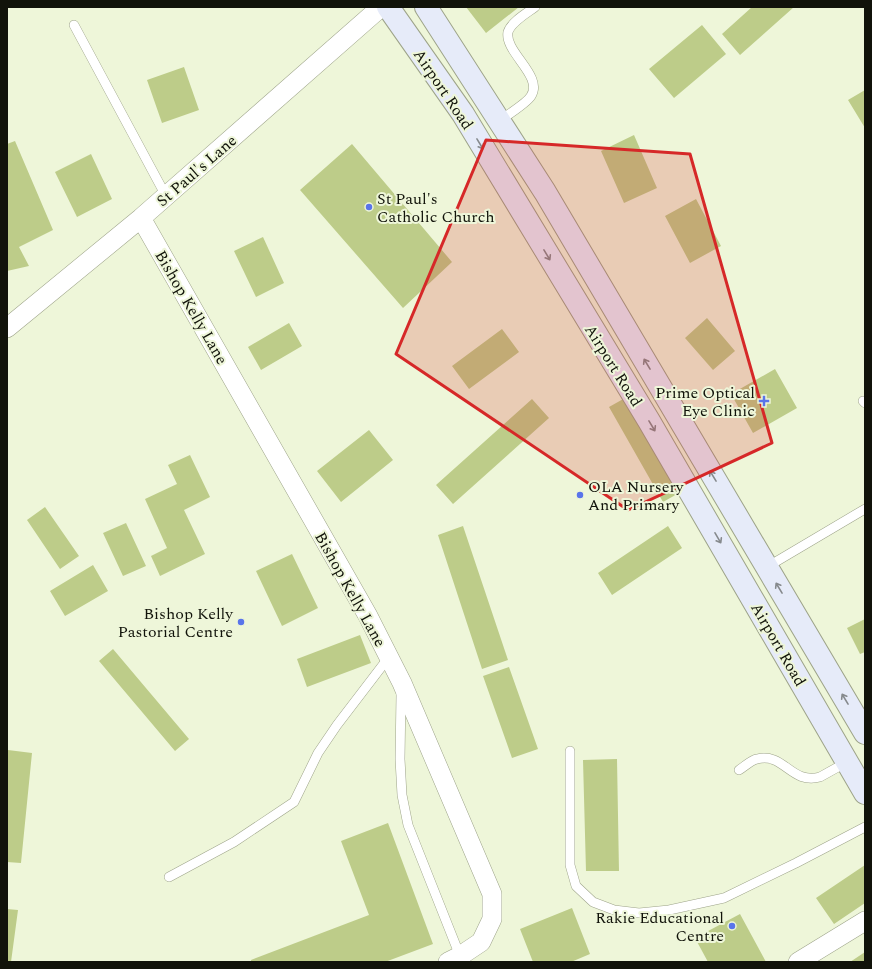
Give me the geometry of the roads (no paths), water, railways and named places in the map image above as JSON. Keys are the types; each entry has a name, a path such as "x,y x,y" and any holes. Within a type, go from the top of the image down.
{"main road":[{"name":"Airport Road","path":"388,7 467,121 649,421 865,792"},
{"name":"Airport Road","path":"426,7 545,192 865,733"}],"street":[{"name":"St Paul's Lane","path":"7,328 141,218 381,7"},
{"name":"Bishop Kelly Lane","path":"141,218 368,616 402,683 492,894 492,919 480,942 454,959"},
{"path":"798,962 865,921"}],"lane":[{"path":"499,121 531,97 533,80 509,42 508,32 513,24 535,7"},
{"path":"74,25 166,196"},
{"path":"766,567 865,509"},
{"path":"169,877 234,842 294,802 318,753 337,725 389,657"},
{"path":"402,683 400,759 402,795 408,825 454,959"},
{"path":"570,751 570,865 576,886 593,902 614,910 639,913 669,910 724,898 865,827"},
{"path":"739,770 756,759 765,757 780,763 788,770 803,778 816,778 847,762"}],"place":[{"name":"St Paul's Catholic Church","path":"369,207"},
{"name":"Prime Optical Eye Clinic","path":"764,401"},
{"name":"OLA Nursery And Primary","path":"580,495"},
{"name":"Bishop Kelly Pastorial Centre","path":"241,622"},
{"name":"Rakie Educational Centre","path":"732,926"}]}
